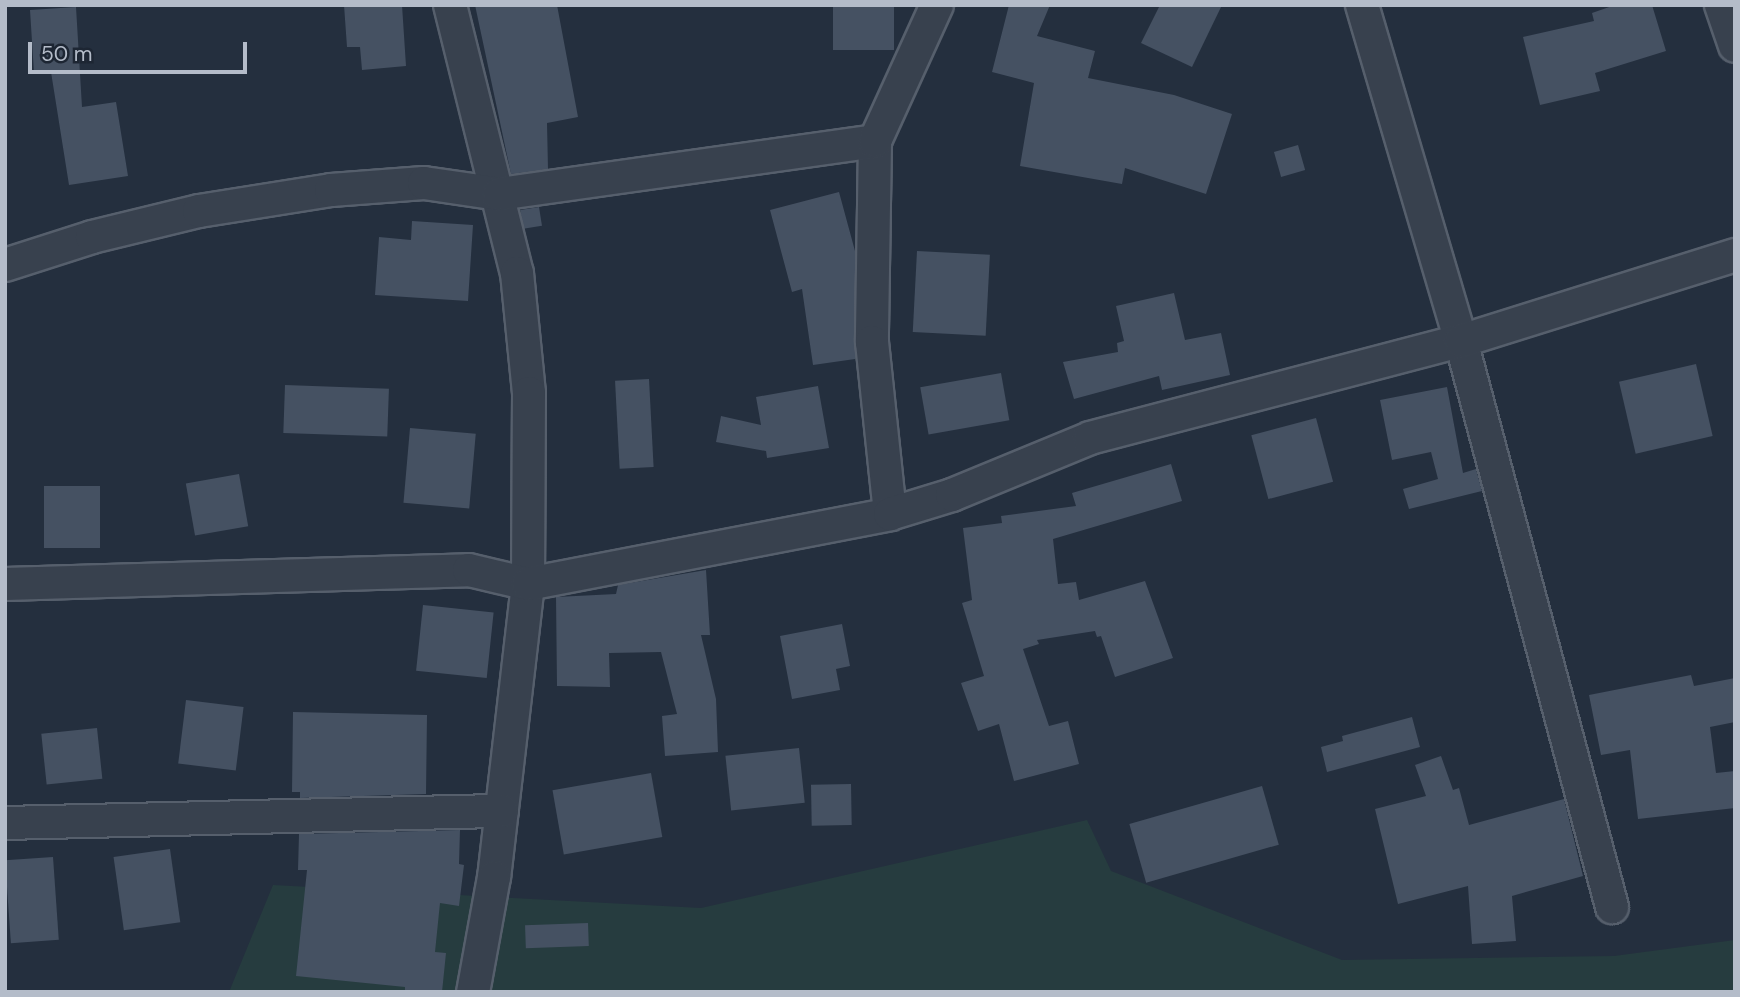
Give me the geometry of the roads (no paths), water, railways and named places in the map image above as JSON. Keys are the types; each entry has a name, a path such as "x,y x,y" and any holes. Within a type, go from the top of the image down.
{"street":[{"path":"450,5 517,273 529,393 528,584 502,811 473,992"},
{"path":"890,514 872,342 874,141 937,5"},
{"path":"1362,5 1461,341 1612,907"},
{"path":"1721,5 1735,46"},
{"path":"5,265 92,237 199,211 331,190 424,183 499,194 874,141"},
{"path":"5,584 469,570 528,584 890,514 952,495 1090,438 1461,341 1735,255"},
{"path":"5,823 502,811"}]}
